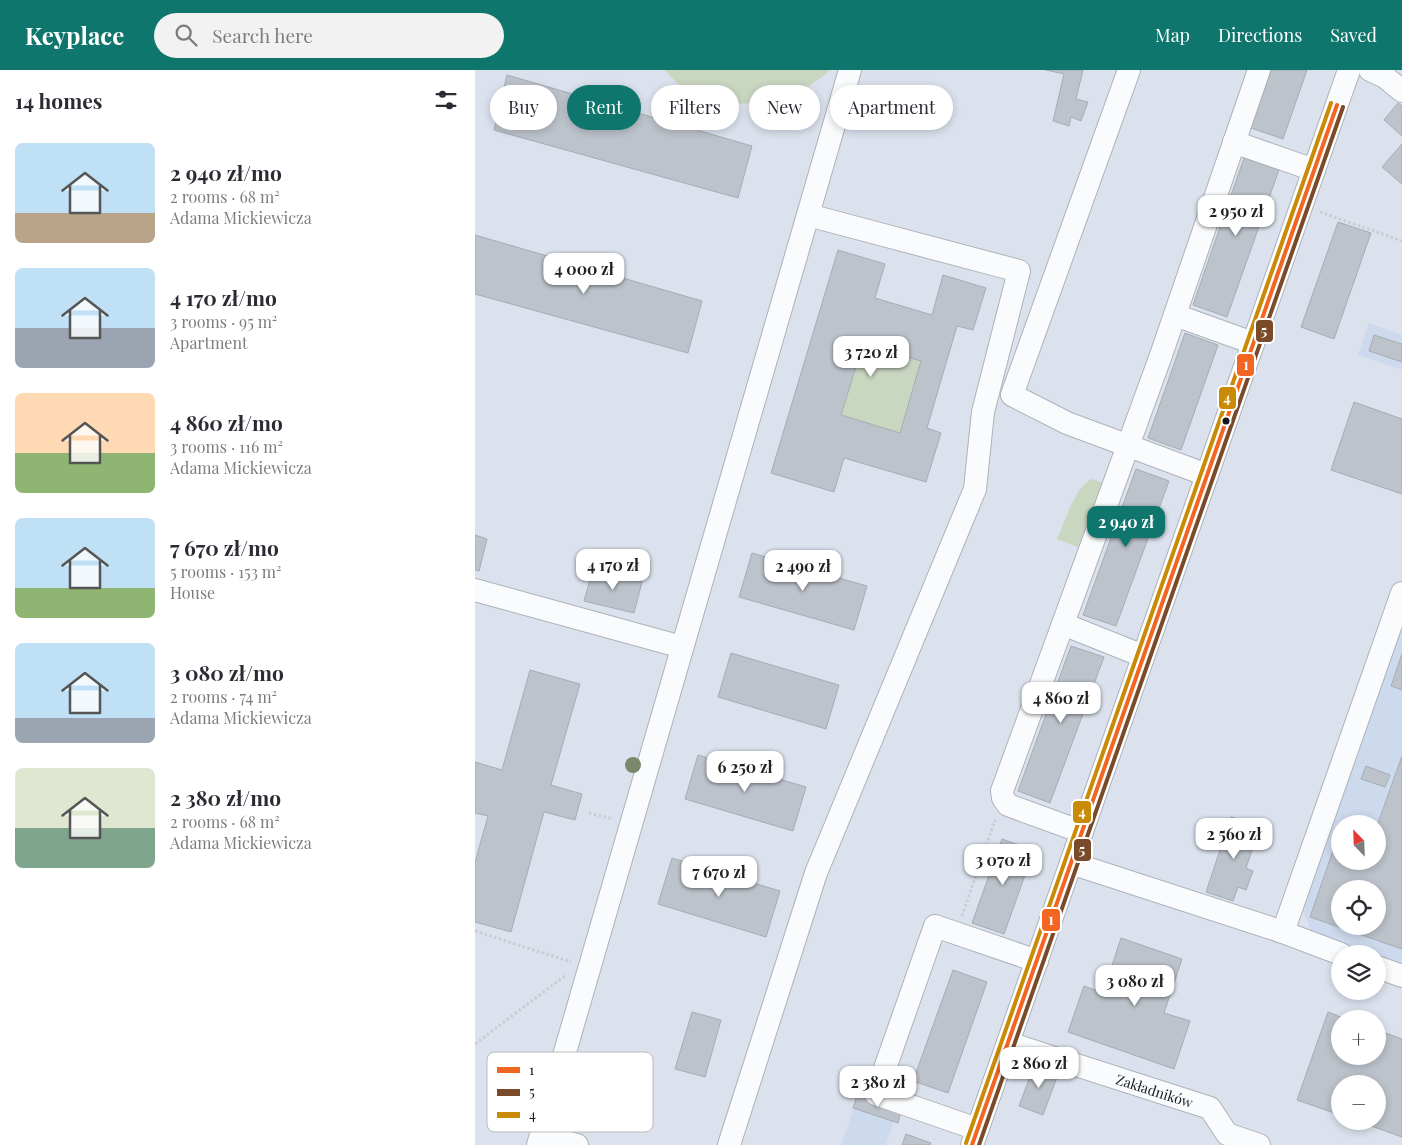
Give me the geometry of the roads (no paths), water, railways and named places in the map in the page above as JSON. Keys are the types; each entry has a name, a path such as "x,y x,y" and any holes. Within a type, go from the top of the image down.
{"street":[{"path":"565,1052 850,70"},
{"path":"1129,70 1012,396 1067,423 1207,475"},
{"path":"1082,832 1008,805 1003,798 1002,791 1175,316 1259,70"},
{"path":"1037,961 935,926 876,1094 974,1137 1037,961 1349,70"},
{"path":"1370,70 1385,77 1402,91"},
{"path":"1234,142 1314,170"},
{"path":"729,1145 816,873 975,489 983,412 1019,271 808,215"},
{"path":"1175,316 1253,343"},
{"path":"475,590 682,647"},
{"path":"1280,932 1283,932 1402,593"},
{"path":"1063,624 1143,656"},
{"path":"1071,863 1331,950"},
{"path":"1386,970 1402,976"},
{"name":"Zakładników","path":"1008,1043 1210,1108 1227,1134 1259,1145"},
{"path":"539,1140 577,1145"}]}
